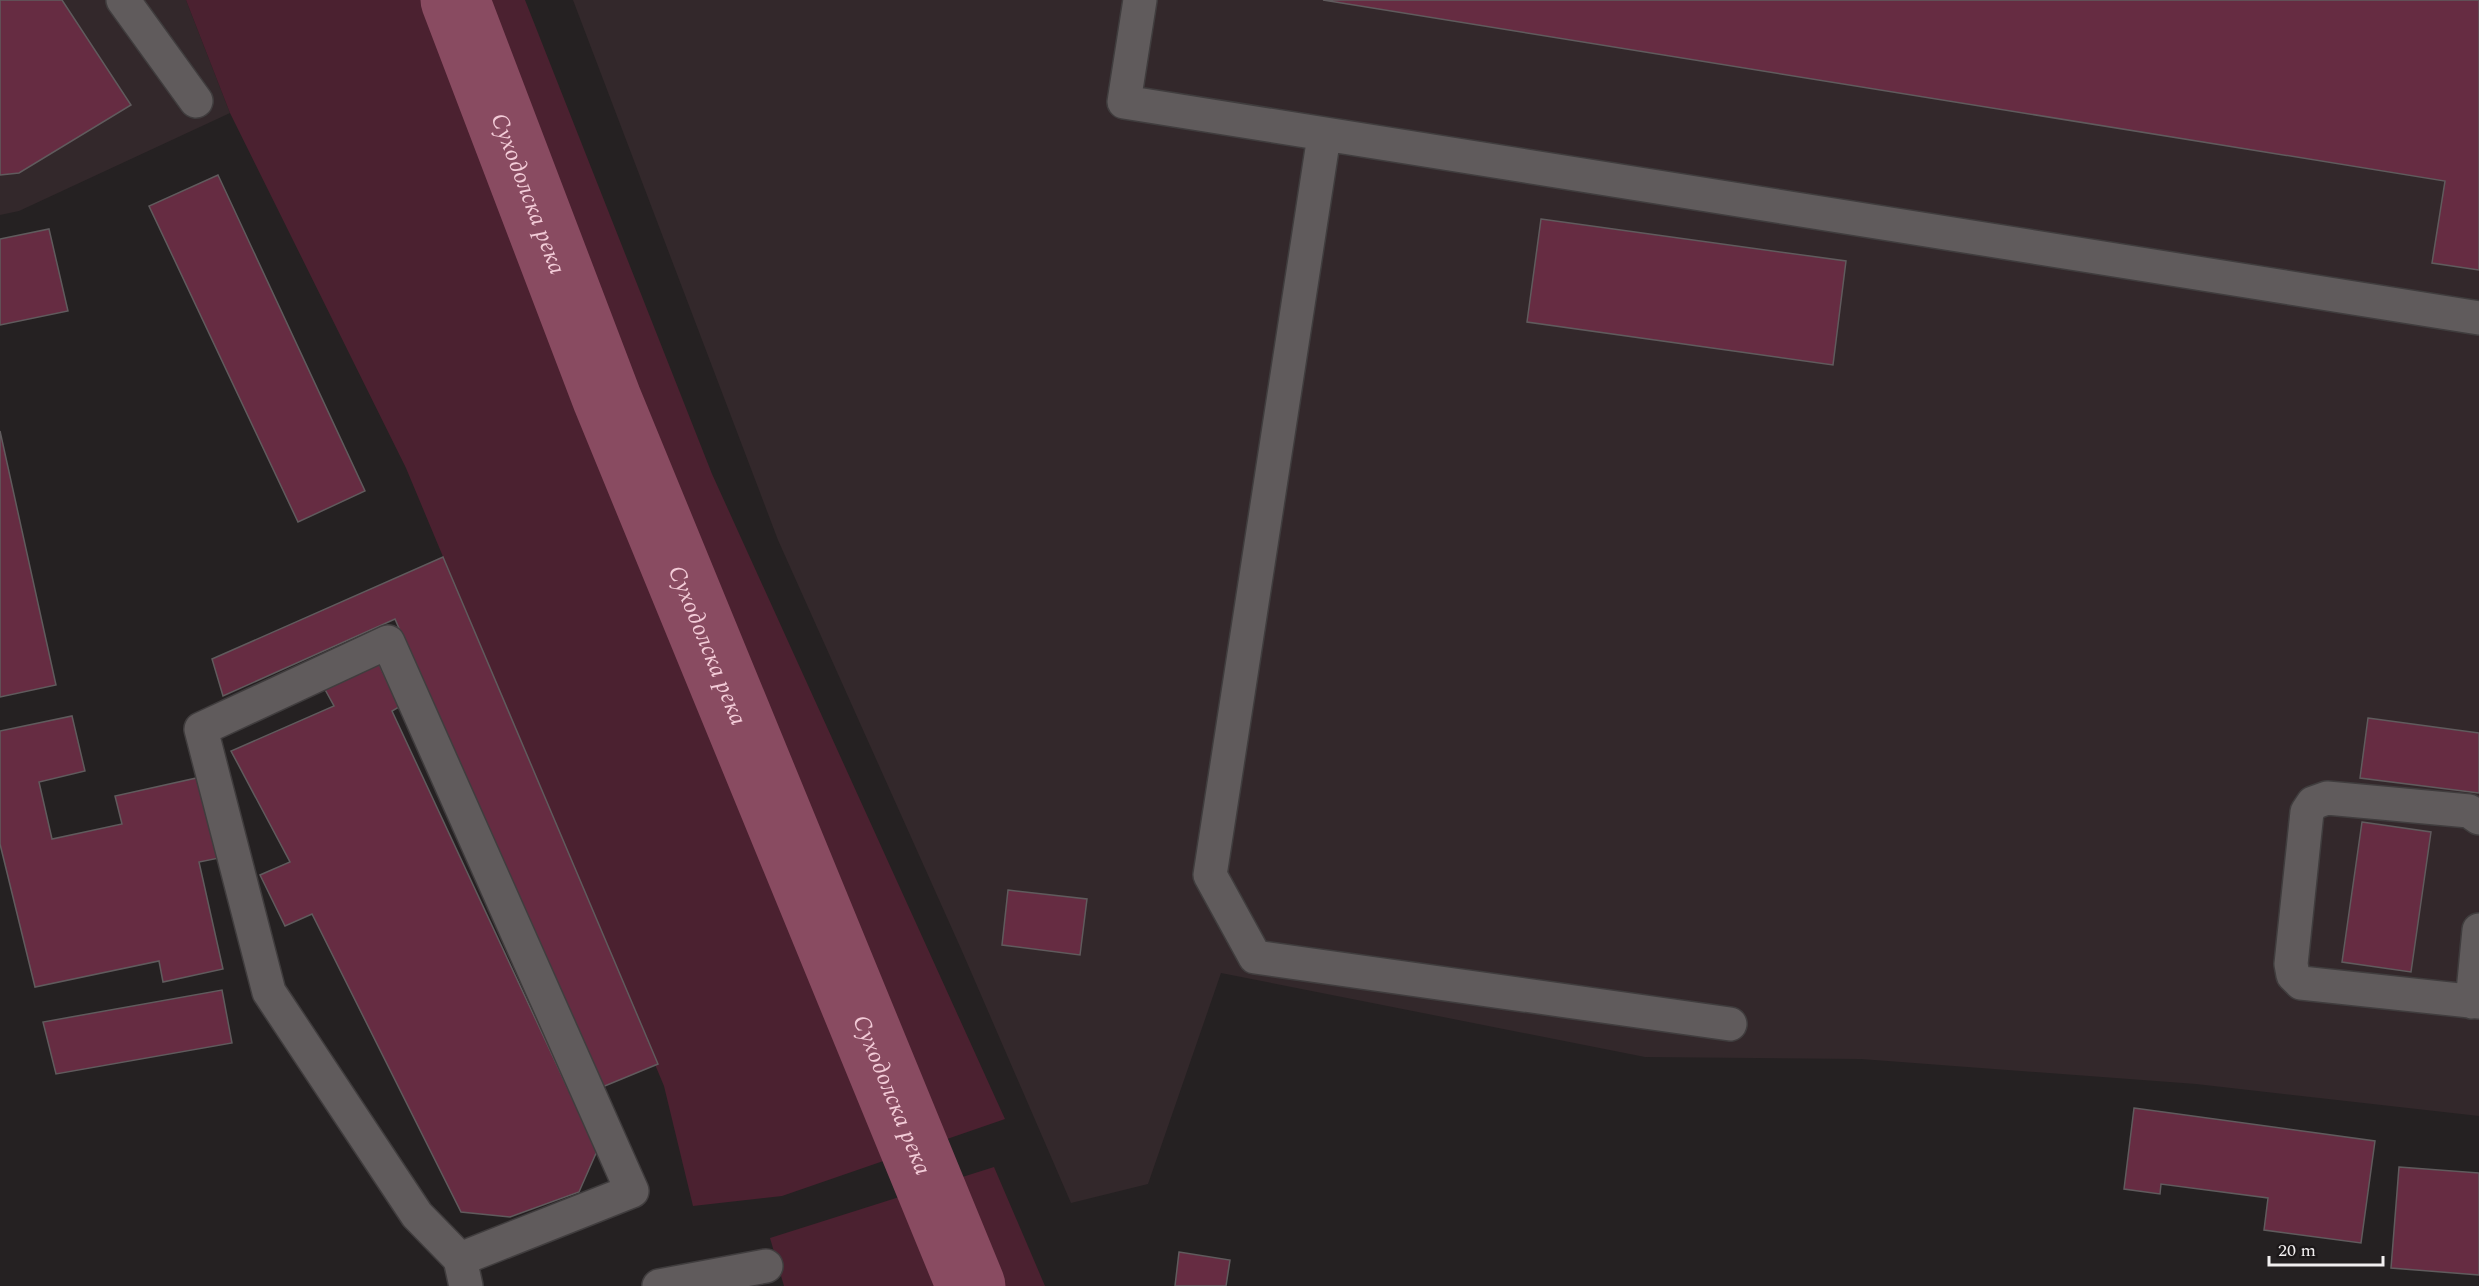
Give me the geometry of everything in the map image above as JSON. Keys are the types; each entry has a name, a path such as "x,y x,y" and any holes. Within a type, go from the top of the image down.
{"street":[{"path":"123,0 196,101"},
{"path":"1140,0 1124,102 1324,136 2479,318"},
{"path":"1324,136 1210,875 1255,957 1730,1024"},
{"path":"388,642 632,1191 463,1272 417,1215 269,992 201,729 388,642"},
{"path":"2479,818 2469,811 2327,798 2313,803 2307,812 2291,964 2293,975 2301,983 2476,1002 2479,930"},
{"path":"659,1286 722,1280 766,1266"}],"shaded area":[{"path":"0,0 186,0 230,113 19,211 0,215"},
{"path":"186,0 525,0 712,474 1005,1119 782,1196 693,1206 664,1086 406,468 230,113"},
{"path":"573,0 2479,0 2479,1116 2196,1084 1861,1059 1645,1057 1221,973 1148,1184 1071,1203 962,951 778,540"},
{"path":"994,1167 1045,1286 784,1286 770,1238"}],"building":[{"path":"0,0 62,0 131,105 19,173 0,175"},
{"path":"1323,0 2479,0 2479,270 2432,263 2445,181"},
{"path":"218,175 365,491 298,522 149,206"},
{"path":"1541,219 1846,261 1833,365 1527,322"},
{"path":"49,229 68,311 0,325 0,239"},
{"path":"0,431 56,685 0,697"},
{"path":"443,557 658,1064 595,1090 395,619 223,696 212,659"},
{"path":"379,664 399,707 392,711 597,1151 579,1192 510,1217 461,1212 312,914 285,926 260,875 290,862 231,751 334,706 323,686"},
{"path":"72,716 85,771 39,782 52,839 122,824 115,796 201,777 219,858 199,862 223,969 163,982 159,961 35,987 0,844 0,731"},
{"path":"2368,718 2479,733 2479,793 2360,778"},
{"path":"2362,822 2431,832 2411,972 2342,962"},
{"path":"1008,890 1087,899 1080,955 1002,945"},
{"path":"222,990 232,1043 56,1074 43,1022"},
{"path":"2134,1108 2375,1141 2361,1243 2264,1230 2268,1198 2161,1184 2160,1194 2124,1189"},
{"path":"2399,1167 2479,1173 2479,1275 2391,1268"},
{"path":"1179,1252 1230,1260 1226,1286 1175,1286"}],"waterway":[{"name":"Суходолска река","path":"455,0 607,399 971,1286"}]}
